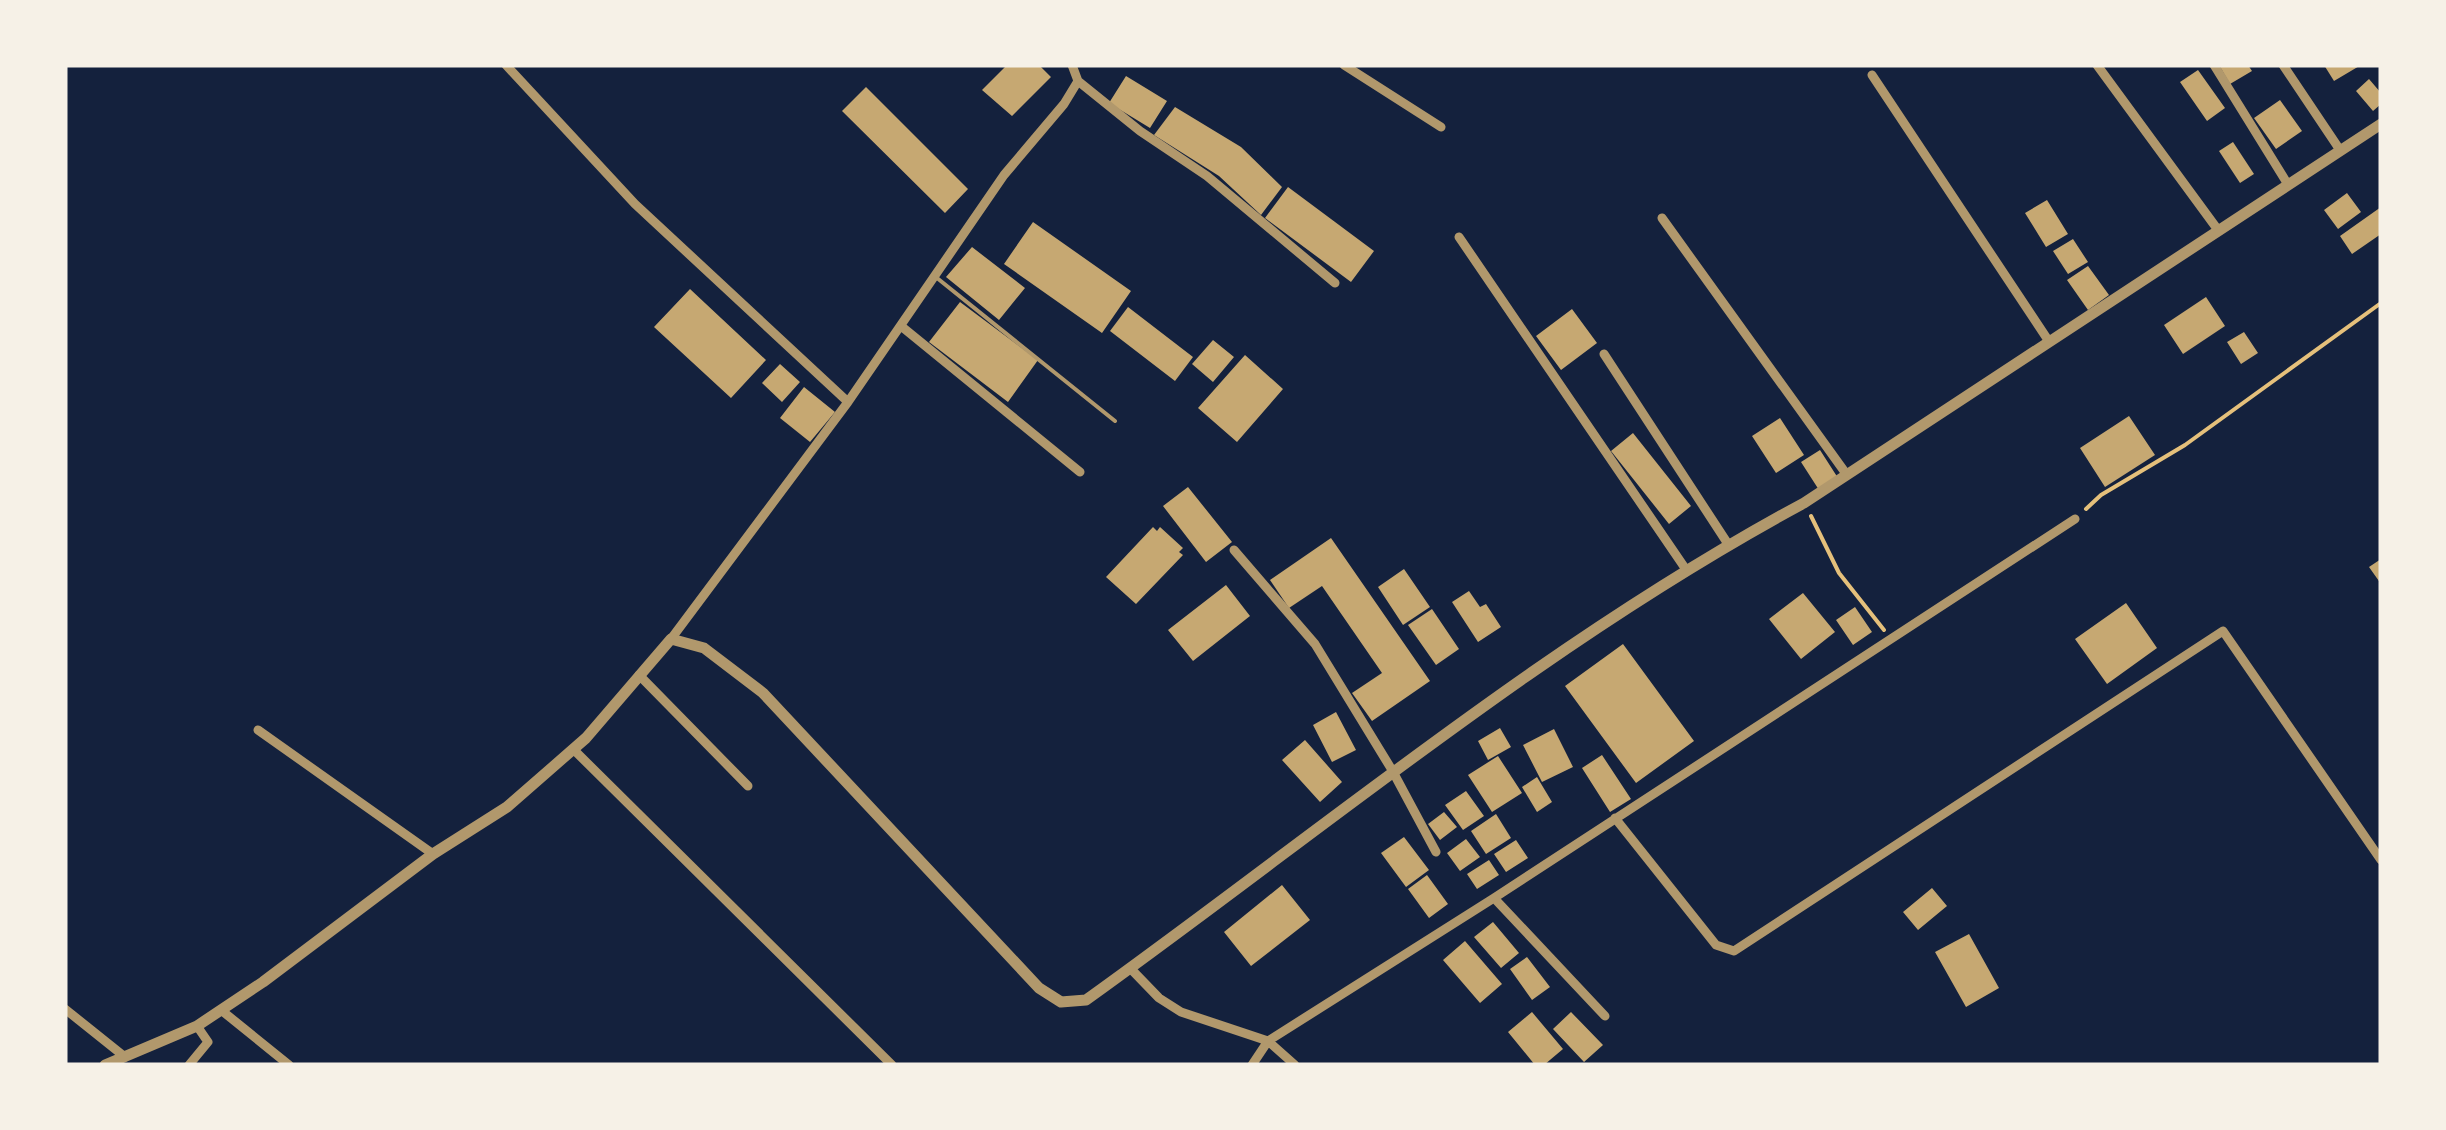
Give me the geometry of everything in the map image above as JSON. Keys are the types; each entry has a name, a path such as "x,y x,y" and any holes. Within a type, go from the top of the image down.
{"street":[{"path":"506,65 634,204 848,402"},
{"path":"1072,65 1078,82 1140,131 1207,176 1335,283"},
{"path":"1344,65 1441,127"},
{"path":"2098,65 2218,230"},
{"path":"2214,65 2287,183"},
{"path":"2284,65 2340,150"},
{"path":"1872,75 2048,340"},
{"path":"106,1065 197,1026 263,982 432,854 507,807 573,749 671,639 848,402 933,274 1078,82"},
{"path":"671,639 704,648 763,692 1050,997 1061,1002 1086,1000 1392,770 1596,627 1728,544 1804,503 2381,125"},
{"path":"1662,218 1846,474"},
{"path":"1459,237 1688,571"},
{"path":"901,326 1080,472"},
{"path":"1604,354 1728,544"},
{"path":"1252,1065 1268,1041 1892,641 2075,519"},
{"path":"1234,550 1315,644 1392,770 1436,852"},
{"path":"1614,818 1716,945 1734,951 2224,631 2381,860"},
{"path":"640,675 748,786"},
{"path":"258,730 432,854"},
{"path":"573,749 892,1065"},
{"path":"1494,898 1605,1016"},
{"path":"1130,968 1159,998 1181,1012 1268,1041 1295,1065"},
{"path":"65,1009 125,1057"},
{"path":"221,1010 289,1065"},
{"path":"189,1065 208,1042 197,1026"}],"lane":[{"path":"933,274 1115,421"}],"path":[{"path":"2075,519 2101,495 2185,445 2381,303"},
{"path":"1804,503 1840,573 1892,641"}],"building":[{"path":"1007,65 1039,65 1051,77 1012,116 982,90"},
{"path":"2219,65 2248,65 2252,71 2230,84"},
{"path":"2324,65 2361,65 2334,81"},
{"path":"2198,70 2225,108 2207,121 2180,82"},
{"path":"1126,76 1167,101 1150,128 1109,103"},
{"path":"2369,79 2381,93 2381,104 2373,111 2356,91"},
{"path":"866,87 968,189 945,213 842,111"},
{"path":"2280,100 2302,131 2276,149 2254,118"},
{"path":"1175,107 1241,147 1282,187 1261,215 1219,176 1154,135"},
{"path":"2233,142 2254,174 2240,183 2219,151"},
{"path":"1288,187 1374,251 1351,282 1265,218"},
{"path":"2347,193 2361,212 2338,229 2324,210"},
{"path":"2047,200 2068,234 2046,247 2025,213"},
{"path":"2381,207 2381,234 2352,254 2340,236"},
{"path":"1033,222 1131,291 1102,333 1004,264"},
{"path":"2073,239 2088,262 2068,274 2053,251"},
{"path":"972,247 1025,288 999,320 946,277"},
{"path":"2088,266 2109,295 2088,310 2067,280"},
{"path":"690,289 766,360 731,398 654,327"},
{"path":"2206,297 2225,326 2183,354 2164,325"},
{"path":"960,302 1038,360 1008,402 929,342"},
{"path":"1128,307 1193,357 1175,381 1110,331"},
{"path":"1572,309 1597,343 1561,370 1536,336"},
{"path":"2244,332 2258,353 2241,364 2227,342"},
{"path":"1213,340 1234,357 1213,382 1192,364"},
{"path":"1245,355 1283,389 1237,442 1198,408"},
{"path":"780,364 800,382 782,402 762,383"},
{"path":"804,387 835,412 810,442 780,418"},
{"path":"2129,416 2155,455 2105,487 2080,448"},
{"path":"1780,418 1804,455 1776,473 1752,436"},
{"path":"1633,433 1691,506 1669,524 1611,451"},
{"path":"1820,450 1838,478 1819,490 1801,462"},
{"path":"1188,487 1232,542 1206,562 1163,506"},
{"path":"1153,527 1157,531 1160,527 1183,548 1179,552 1183,555 1136,604 1106,577"},
{"path":"1331,538 1430,681 1372,721 1352,693 1382,673 1322,586 1289,608 1270,580"},
{"path":"2381,559 2381,584 2369,567"},
{"path":"1404,569 1430,607 1403,625 1378,587"},
{"path":"1226,585 1250,616 1193,661 1168,630"},
{"path":"1469,591 1480,607 1486,604 1501,627 1478,642 1452,602"},
{"path":"1803,593 1835,632 1801,659 1769,619"},
{"path":"2126,603 2157,648 2107,684 2075,639"},
{"path":"1855,607 1872,632 1853,645 1836,620"},
{"path":"1432,609 1459,649 1436,665 1408,625"},
{"path":"1623,644 1694,741 1636,783 1565,686"},
{"path":"1336,712 1356,750 1332,762 1313,725"},
{"path":"1500,728 1511,747 1488,760 1478,741"},
{"path":"1554,729 1573,767 1542,782 1523,745"},
{"path":"1305,740 1342,782 1320,802 1282,760"},
{"path":"1602,755 1631,799 1610,812 1582,768"},
{"path":"1498,756 1522,793 1492,812 1468,775"},
{"path":"1537,777 1552,802 1537,812 1522,787"},
{"path":"1466,791 1484,816 1463,830 1445,805"},
{"path":"1444,812 1457,827 1440,840 1428,824"},
{"path":"1496,814 1511,838 1486,854 1471,831"},
{"path":"1404,837 1429,870 1406,887 1381,853"},
{"path":"1466,839 1480,857 1460,871 1447,853"},
{"path":"1516,840 1528,858 1506,872 1494,854"},
{"path":"1489,860 1499,875 1477,889 1467,874"},
{"path":"1427,875 1448,904 1429,918 1408,889"},
{"path":"1282,885 1310,920 1251,966 1224,932"},
{"path":"1932,888 1947,906 1918,930 1903,912"},
{"path":"1493,922 1519,953 1501,968 1474,937"},
{"path":"1969,934 1999,988 1966,1007 1935,952"},
{"path":"1465,941 1502,984 1480,1003 1443,960"},
{"path":"1527,957 1550,987 1532,1000 1510,969"},
{"path":"1532,1012 1563,1049 1544,1065 1535,1065 1508,1032"},
{"path":"1571,1012 1603,1045 1584,1062 1553,1029"}]}
